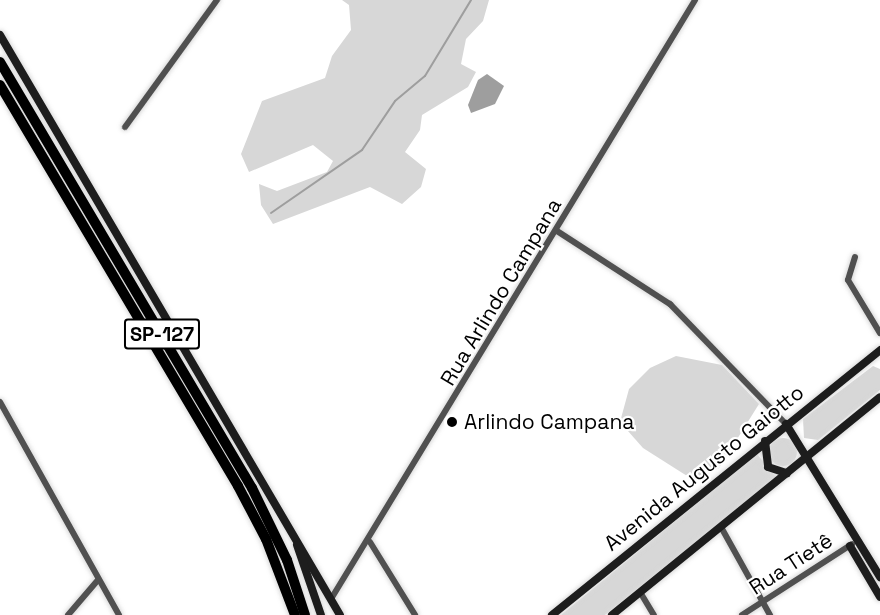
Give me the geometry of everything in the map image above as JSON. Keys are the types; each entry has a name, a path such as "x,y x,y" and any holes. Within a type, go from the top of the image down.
{"highway":[{"name":"SP-127","path":"0,62 252,488 305,615"},
{"name":"SP-127","path":"0,85 238,486 266,539 294,615"}],"street":[{"path":"125,127 218,0"},
{"name":"Rua Arlindo Campana","path":"331,599 370,542 695,0"},
{"path":"0,35 340,615"},
{"path":"557,231 670,304 786,424 813,464 880,577"},
{"path":"855,257 848,280 879,328"},
{"name":"Avenida Augusto Gaiotto","path":"552,615 880,350"},
{"path":"612,615 880,397"},
{"path":"0,402 120,615"},
{"path":"765,441 762,454 768,467 787,473"},
{"path":"721,527 770,615"},
{"path":"291,528 321,615"},
{"name":"Rua Tietê","path":"742,615 858,540"},
{"path":"370,542 415,615"},
{"path":"850,546 880,597"},
{"path":"68,615 99,580"},
{"path":"640,592 654,615"}],"shaded area":[{"path":"342,0 489,0 483,21 466,39 461,64 476,72 468,87 422,115 420,130 405,152 426,169 421,187 402,204 370,187 273,224 261,205 259,184 277,191 327,172 333,161 313,145 249,172 241,154 262,101 325,78 332,56 351,30 349,5"},
{"path":"487,74 504,86 495,104 471,113 468,105 478,80"},
{"path":"676,356 722,365 759,404 719,468 695,481 643,448 620,422 629,389 650,368"},
{"path":"873,366 880,369 880,390 818,440 804,438 803,419"},
{"path":"783,438 793,442 797,452 793,462 783,466 773,462 769,452 773,442"},
{"path":"757,454 776,477 605,615 561,615"}],"waterway":[{"path":"271,213 362,150 395,101 425,76 471,0"}],"place":[{"name":"Arlindo Campana","path":"452,422"}]}
